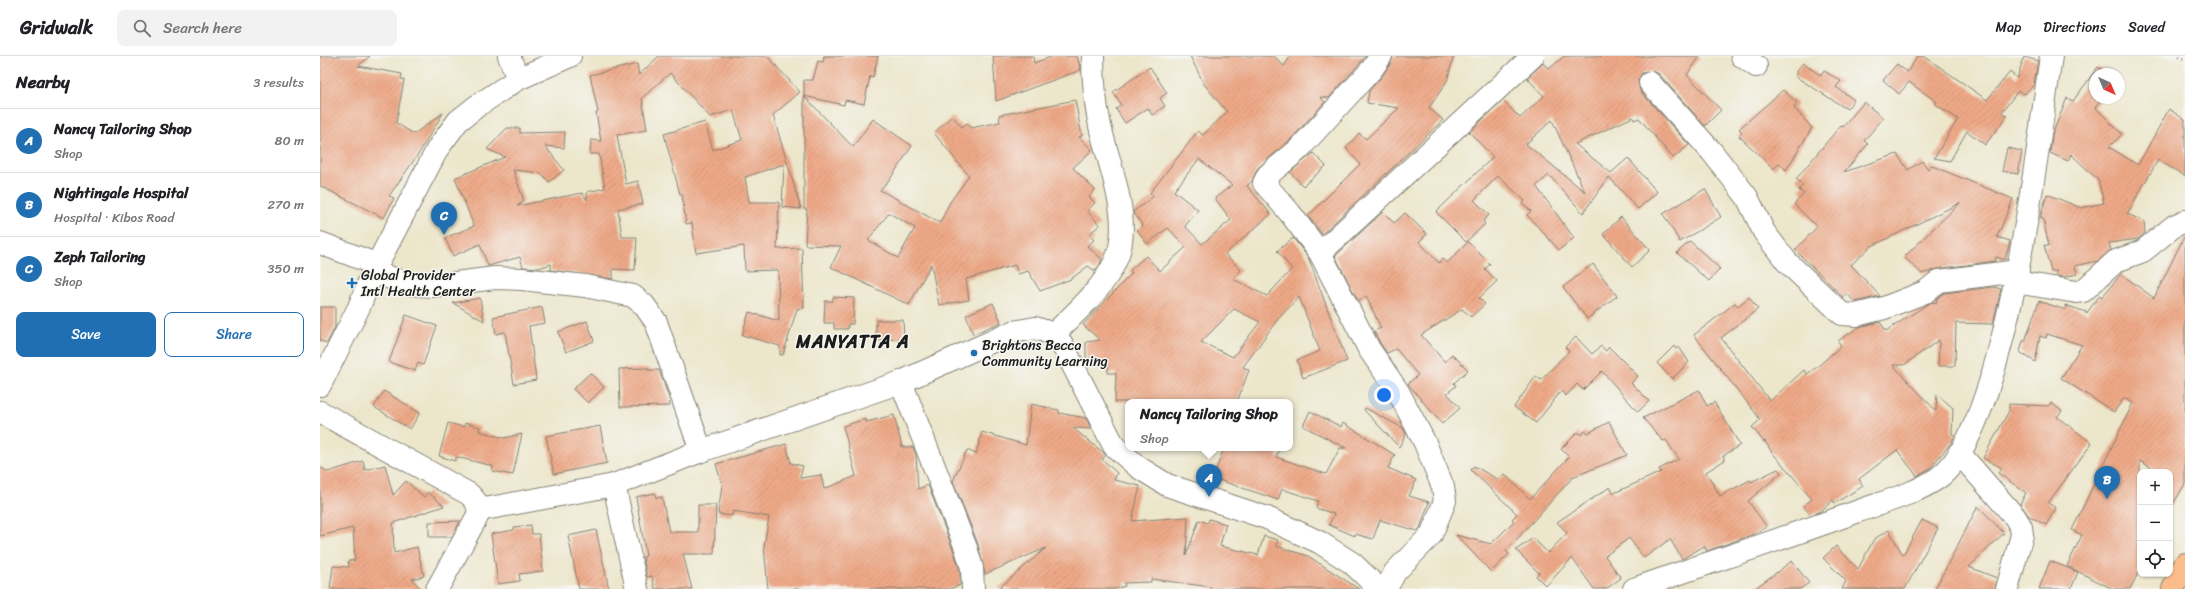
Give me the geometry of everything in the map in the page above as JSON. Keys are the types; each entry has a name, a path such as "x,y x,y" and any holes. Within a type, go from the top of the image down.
{"main road":[{"path":"2173,589 2185,564"}],"street":[{"path":"509,56 518,79"},
{"path":"320,385 359,307 376,269 438,148 458,121 477,106 518,79 570,56"},
{"path":"1054,334 1106,277 1115,262 1121,246 1120,212 1113,172 1100,126 1093,56"},
{"path":"1381,56 1372,69 1304,144 1264,179 1267,188 1290,213 1320,253 1369,349 1399,393 1436,468 1445,501 1431,535 1395,572 1386,589"},
{"path":"1320,253 1533,56"},
{"path":"1634,589 1659,585 1919,489 1939,478 1951,466 1969,436 1988,391 2016,276 2051,56"},
{"path":"1650,84 1712,152 1747,197 1764,232 1787,262 1842,314 1856,315 1884,308 1925,292 1939,281 2016,276 2077,292 2084,291 2116,261 2143,251 2174,226 2185,221"},
{"path":"320,242 376,269 420,285 445,285 495,278 522,279 585,286 633,296 644,305 656,322 701,451"},
{"path":"478,510 614,485 701,451 901,382 1013,332 1035,328 1054,334 1068,353 1114,446 1138,467 1167,484 1267,518 1319,542 1352,563 1379,589"},
{"path":"901,382 966,548 972,568 973,589"},
{"path":"320,412 468,494 477,502 478,510 460,550 437,589"},
{"path":"1960,453 2021,526 2022,534 2007,589"},
{"path":"614,485 637,589"}],"path":[{"path":"2179,56 2185,60"}],"building":[{"path":"320,56 370,56 358,66 402,74 401,79 404,80 396,123 414,134 443,113 419,153 389,196 394,198 384,218 320,186"},
{"path":"659,56 767,56 800,92 773,115 801,209 782,207 784,164 745,177 749,202 779,202 777,249 802,248 804,308 797,309 783,355 780,355 780,346 742,335 749,312 779,321 778,270 745,271 744,246 696,253 692,223 686,224 682,194 680,194 664,134 705,122 713,150 742,140 733,110 710,117 670,73 642,98 647,130 617,135 626,184 638,181 643,204 618,209 622,237 637,237 635,270 613,269 613,279 551,270 551,264 539,268 523,267 520,257 488,266 480,244 453,256 445,238 474,226 455,178 505,157 487,149 507,128 520,128 520,133 565,132 564,148 545,146 564,170 549,182 541,173 513,170 524,201 517,206 582,193 587,200 587,192 605,188 599,154 590,154 591,140 601,141 596,113 598,112 590,75 637,64 639,75"},
{"path":"824,56 878,56 873,77 870,76 864,104 845,100 844,105 804,96 804,80 813,80 818,61 823,62"},
{"path":"993,56 1033,56 1034,63 1053,56 1077,56 1081,70 996,101"},
{"path":"1190,56 1274,56 1284,66 1291,56 1366,56 1329,98 1320,97 1325,102 1290,140 1257,169 1252,181 1247,186 1271,214 1225,254 1241,270 1233,279 1267,296 1292,269 1277,251 1293,238 1308,257 1347,361 1303,378 1297,360 1320,351 1299,297 1278,319 1243,367 1249,370 1238,399 1125,399 1125,402 1115,402 1116,373 1108,373 1108,364 1086,363 1086,342 1100,340 1083,325 1132,273 1130,270 1146,256 1160,271 1186,247 1168,228 1147,244 1137,230 1143,226 1133,212 1154,196 1150,193 1198,131 1203,135 1227,112 1204,84","holes":["1199,159 1232,185 1215,198 1231,220 1202,244 1185,226 1198,210 1174,191","1234,309 1260,322 1233,357 1201,342"]},
{"path":"1393,56 1454,56 1447,81 1429,108 1443,120 1322,234 1308,216 1360,164 1346,148 1359,133 1366,139 1399,108 1367,103 1369,91 1391,63"},
{"path":"1564,56 1700,56 1687,75 1721,110 1705,126 1659,74 1653,71 1642,73 1638,80 1640,91 1689,145 1673,158 1639,118 1634,120 1633,117 1575,144 1611,173 1628,158 1657,192 1638,209 1609,177 1583,213 1549,175 1536,186 1574,238 1559,250 1527,215 1531,211 1522,203 1525,201 1498,176 1474,200 1489,215 1483,221 1485,224 1466,242 1436,212 1493,157 1469,132 1503,101 1520,118 1544,96 1527,78 1543,63 1549,69","holes":["1552,120 1585,192 1526,144"]},
{"path":"1918,56 1924,56 1987,100 2010,72 2017,78 2024,57 2038,61 2034,84 2025,94 2018,91 2002,112 2007,116 1985,145 1967,131 1950,161 1934,158 1958,119 1935,104 1937,102 1909,82 1899,94 1883,80 1897,64 1907,72"},
{"path":"1803,63 1821,76 1824,71 1841,81 1836,87 1854,100 1847,109 1796,77 1796,71"},
{"path":"1150,67 1167,93 1160,98 1165,106 1152,115 1148,108 1125,123 1116,109 1121,105 1113,92"},
{"path":"2089,79 2089,104 2097,104 2095,107 2122,134 2109,147 2138,165 2169,109 2185,120 2185,176 2158,160 2127,214 2144,221 2145,233 2138,239 2109,243 2111,250 2098,261 2075,266 2077,274 2064,277 2057,276 2056,271 2051,272 2044,245 2049,246 2043,219 2040,218 2047,194 2081,208 2104,203 2098,180 2071,154 2068,161 2050,153 2052,135 2067,98 2073,101"},
{"path":"1783,90 1797,103 1794,108 1812,128 1786,170 1779,163 1774,169 1739,136 1742,132 1739,129"},
{"path":"804,96 853,147 873,119 912,146 890,179 880,190 940,223 950,202 969,176 934,133 952,116 962,127 967,123 971,128 1000,122 999,115 1075,100 1082,136 1079,137 1092,150 1073,168 1095,190 1089,197 1095,203 1087,211 1100,225 1089,234 1094,240 1087,246 1102,259 1095,271 1088,266 1071,279 1040,291 1028,271 1018,274 1015,265 966,279 969,300 939,305 931,264 909,305 831,267 841,246 805,245 807,209 804,209","holes":["889,213 915,228 898,258 868,240"]},
{"path":"1864,102 1883,118 1864,141 1868,144 1844,172 1897,154 1908,170 1922,161 1928,169 1930,165 2013,199 1997,237 2010,241 2005,260 1996,257 1995,261 1937,269 1922,274 1904,257 1960,203 1870,247 1851,265 1880,296 1855,302 1847,294 1843,297 1795,250 1817,227 1794,204 1804,194 1799,190 1803,185 1796,179 1841,125 1843,127"},
{"path":"2007,148 2022,151 2018,174 2002,171"},
{"path":"1313,153 1326,166 1303,186 1290,172"},
{"path":"1705,189 1721,217 1680,242 1663,214"},
{"path":"1383,212 1394,223 1405,213 1427,234 1419,242 1439,263 1442,259 1447,263 1468,242 1490,264 1485,269 1497,281 1479,298 1485,304 1471,317 1462,309 1421,335 1445,362 1452,354 1468,370 1454,383 1456,386 1447,393 1460,408 1442,424 1408,384 1418,375 1396,349 1387,353 1380,343 1374,331 1381,328 1366,296 1358,301 1335,256"},
{"path":"1621,217 1650,250 1632,267 1603,234"},
{"path":"2185,235 2185,484 2173,504 2173,469 2154,469 2140,461 2140,469 2137,469 2137,576 2130,589 2113,589 2067,566 2082,535 2072,530 2133,403 2124,398 2114,412 2061,378 2082,345 2047,334 2046,338 2040,336 2035,362 2020,352 2039,301 2066,310 2065,305 2086,312 2086,314 2100,295 2102,297 2121,274 2154,298"},
{"path":"1690,241 1720,269 1709,281 1677,253"},
{"path":"1593,264 1617,296 1587,319 1563,287"},
{"path":"1994,287 2001,289 1993,324 1956,323 1955,366 1938,366 1939,340 1904,365 1893,365 1936,411 1937,394 1953,408 1952,434 1955,435 1951,443 1930,468 1917,476 1897,450 1859,479 1863,486 1835,503 1833,500 1821,511 1811,515 1803,506 1812,499 1752,427 1760,420 1757,415 1694,335 1735,303 1738,306 1749,297 1758,309 1721,338 1770,401 1804,370 1807,374 1817,367 1841,346 1838,341 1859,327 1880,322 1886,331 1928,304 1937,303 1936,299 1944,293"},
{"path":"833,297 854,298 853,324 848,324 848,329 834,329 834,323 824,323 825,301 833,301"},
{"path":"480,298 484,321 453,303"},
{"path":"993,303 1001,322 973,334 966,315"},
{"path":"320,307 335,307 335,327 327,343 320,341"},
{"path":"542,307 545,323 529,326 536,380 514,384 505,332 496,334 493,317"},
{"path":"406,315 437,326 423,365 418,363 415,371 389,362"},
{"path":"876,320 903,320 904,339 876,340"},
{"path":"587,321 594,341 566,352 558,332"},
{"path":"1576,337 1592,354 1601,346 1606,351 1609,347 1638,376 1631,383 1649,401 1638,412 1602,371 1583,390 1577,384 1566,396 1561,391 1536,423 1514,407 1536,376 1541,380 1569,351 1565,347"},
{"path":"1674,346 1676,349 1679,347 1689,362 1672,379 1657,363"},
{"path":"648,368 648,370 659,370 669,398 670,406 620,407 619,369"},
{"path":"590,373 604,387 588,403 573,389"},
{"path":"1699,390 1707,406 1714,402 1740,445 1723,456 1725,460 1706,472 1720,496 1750,480 1751,482 1778,469 1781,473 1748,501 1767,527 1754,534 1707,551 1704,546 1682,559 1670,539 1644,558 1629,538 1605,556 1621,578 1606,589 1594,589 1572,558 1546,586 1536,576 1539,573 1516,550 1533,538 1548,553 1567,533 1557,522 1610,487 1614,493 1661,472 1659,469 1679,459 1666,440 1663,441 1643,418"},
{"path":"384,391 420,413 410,429 374,407"},
{"path":"2051,403 2062,411 2057,417 2092,443 2048,503 2056,508 2046,525 2029,516 2020,504 2026,493 1998,473 2002,468 1983,458 2009,411 2009,404 2048,406"},
{"path":"1031,404 1059,410 1059,413 1086,418 1091,429 1073,428 1106,455 1102,459 1117,473 1114,480 1140,486 1132,521 1188,517 1186,556 1199,520 1208,523 1209,519 1226,524 1220,546 1258,555 1264,536 1278,540 1276,546 1308,556 1359,589 1211,589 1211,587 1151,579 1151,582 1124,583 1125,586 1115,589 998,589 1046,548 985,574 978,544 953,481 967,450 976,454 982,432 1026,445"},
{"path":"1365,408 1403,428 1406,434 1399,447 1364,410"},
{"path":"1310,411 1341,427 1343,423 1395,455 1388,468 1416,480 1409,496 1429,502 1420,528 1417,531 1380,520 1373,539 1355,534 1355,536 1329,525 1334,514 1316,508 1318,501 1282,489 1278,500 1213,478 1223,451 1279,451 1276,457 1326,474 1340,448 1346,448 1303,426"},
{"path":"894,415 902,447 913,447 916,455 918,489 928,485 960,570 960,585 950,589 768,589 764,546 769,517 733,511 732,516 718,514 722,485 716,464 786,444 791,463 803,466 800,478 821,475 824,489 856,476 843,426 866,419 866,422"},
{"path":"1609,422 1627,455 1573,477 1506,551 1509,554 1491,572 1456,535 1491,544 1514,521 1512,519 1517,514 1471,470 1474,466 1499,480 1504,474 1530,499 1569,457 1561,449 1578,432 1581,435 1585,431 1588,433"},
{"path":"448,423 464,427 465,423 480,427 479,431 504,438 522,434 513,475 492,471 493,466 456,457 455,461 439,456"},
{"path":"600,426 607,463 554,474 546,436"},
{"path":"363,461 365,470 385,465 393,495 406,481 424,497 428,492 444,506 393,523 394,553 417,547 424,576 412,579 421,589 330,589 333,566 349,567 348,561 355,560 353,528 320,536 320,467 328,472"},
{"path":"655,493 656,498 662,497 669,532 698,532 698,505 716,505 714,554 683,554 692,589 655,589 652,576 647,577 643,557 646,556 636,497"},
{"path":"1978,506 2004,533 1969,567 1997,578 1995,589 1935,589"},
{"path":"1922,520 1938,528 1905,589 1842,589 1846,581 1823,558 1836,546 1858,569 1874,539 1889,530 1903,555"},
{"path":"460,521 452,537 429,537 429,522"},
{"path":"531,525 532,534 539,534 543,571 519,574 520,581 498,584 491,534 514,530 514,527"},
{"path":"596,530 609,589 579,589 568,536"},
{"path":"1792,561 1809,583 1800,589 1754,589"},
{"path":"2050,561 2078,572 2071,589 2039,589"}],"place":[{"name":"Zeph Tailoring","path":"444,235"},
{"name":"Global Provider Intl Health Center","path":"352,283"},
{"name":"Brightons Becca Community Learning","path":"974,353"},
{"name":"Nancy Tailoring Shop","path":"1209,497"},
{"name":"Nightingale Hospital","path":"2107,499"}],"district":[{"name":"MANYATTA A","path":"853,342"}]}
